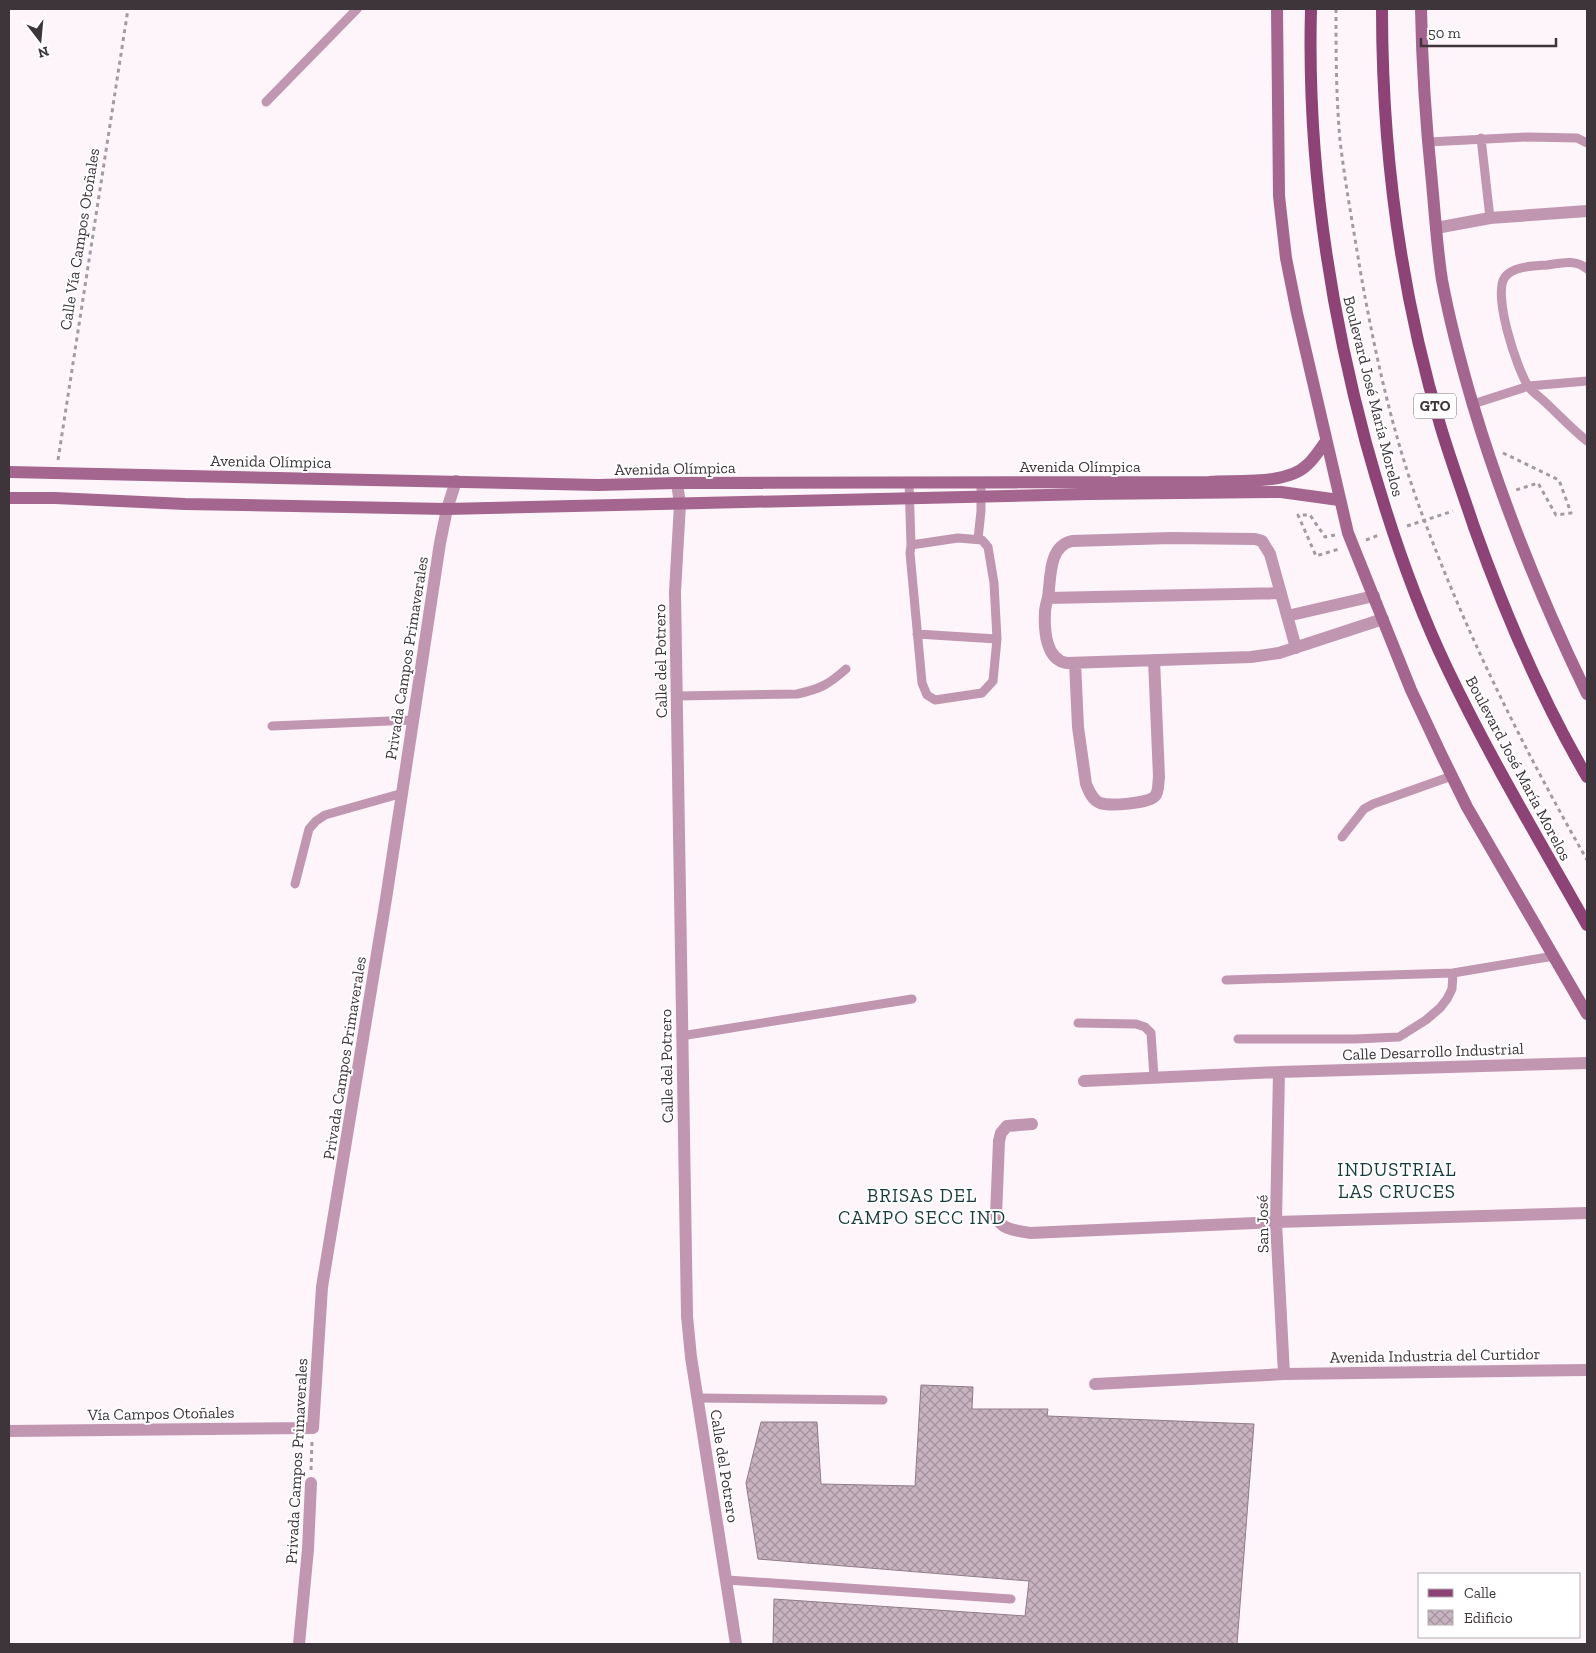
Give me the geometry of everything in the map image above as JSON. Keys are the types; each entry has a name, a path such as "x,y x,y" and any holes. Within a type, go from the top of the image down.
{"main road":[{"name":"Boulevard José María Morelos","path":"1311,9 1310,104 1319,210 1331,289 1354,396 1382,502 1410,579 1446,666 1508,786 1587,925"},
{"name":"GTO","path":"1382,9 1382,73 1388,156 1397,231 1409,298 1440,427 1489,570 1518,640 1552,714 1587,777"}],"street":[{"path":"1277,9 1279,196 1286,258 1339,500 1348,533 1411,690 1467,807 1587,1014"},
{"path":"1421,9 1422,71 1436,228 1442,280 1450,320 1485,444 1516,534 1555,628 1587,694"},
{"path":"1436,228 1490,218 1587,211"},
{"name":"Avenida Olímpica","path":"9,473 598,485 677,483 1209,482 1272,480 1290,476 1314,458 1326,441"},
{"name":"Privada Campos Primaverales","path":"313,1428 322,1287 403,793 446,509 456,481"},
{"name":"Calle del Potrero","path":"677,483 680,504 675,592 687,1316 690,1357 736,1644"},
{"name":"Avenida Olímpica","path":"9,498 55,498 184,504 446,509 980,496 1281,492 1339,500"},
{"path":"1296,648 1266,546 1262,541 1255,538 1082,540 1066,542 1058,551 1051,567 1045,612 1046,633 1054,658 1061,662 1251,657 1279,654 1383,619"},
{"path":"1048,598 1281,593"},
{"path":"1287,616 1374,596"},
{"path":"1075,663 1078,728 1086,784 1089,792 1100,802 1119,804 1149,800 1155,796 1157,790 1159,777 1154,660"},
{"name":"Calle Desarrollo Industrial","path":"1084,1081 1279,1072 1587,1063"},
{"name":"San José","path":"1279,1072 1276,1222 1284,1374"},
{"path":"1032,1124 1007,1126 1001,1133 999,1141 996,1216 999,1224 1008,1229 1030,1233 1276,1222 1587,1213"},
{"name":"Avenida Industria del Curtidor","path":"1095,1384 1284,1374 1587,1370"},
{"name":"Vía Campos Otoñales","path":"9,1431 313,1428"},
{"name":"Privada Campos Primaverales","path":"300,1644 308,1549 311,1483"}],"lane":[{"path":"266,102 356,9"},
{"path":"1428,142 1518,136 1577,138 1587,143"},
{"path":"1481,138 1490,218"},
{"path":"1587,269 1577,263 1565,262 1524,267 1506,276 1501,284 1502,312 1516,357 1528,386 1587,440"},
{"path":"1473,404 1528,386 1587,381"},
{"path":"909,482 910,553 922,683 927,695 935,700 982,693 993,681 997,639 994,583 986,543 978,539 958,538 911,544"},
{"path":"978,539 981,511 981,482"},
{"path":"917,634 997,639"},
{"path":"677,696 797,694 815,690 831,682 846,669"},
{"path":"272,726 413,720"},
{"path":"1342,837 1364,809 1373,804 1452,776"},
{"path":"295,884 309,829 316,821 325,815 403,793"},
{"path":"1226,980 1453,974 1554,956"},
{"path":"1238,1039 1399,1037 1426,1020 1440,1008 1452,989 1453,974"},
{"path":"681,1036 912,999"},
{"path":"1078,1024 1136,1024 1145,1027 1152,1032 1154,1078"},
{"path":"698,1398 883,1400"},
{"path":"727,1580 1010,1599"}],"path":[{"name":"Calle Vía Campos Otoñales","path":"56,474 128,9"},
{"path":"1336,9 1336,68 1341,141 1372,337 1396,432 1425,522 1494,687 1587,860"},
{"path":"1485,444 1559,480 1571,513 1556,515 1538,483 1510,492"},
{"path":"1399,529 1455,510"},
{"path":"1344,547 1316,556 1298,515 1310,515 1325,537 1348,533"},
{"path":"1362,541 1381,535"},
{"name":"Privada Campos Primaverales","path":"311,1483 313,1428"}],"building":[{"path":"921,1385 973,1387 972,1409 1048,1409 1047,1416 1254,1424 1237,1644 773,1644 774,1599 1025,1616 1029,1581 758,1559 746,1483 761,1422 817,1422 821,1484 915,1486"}],"district":[{"name":"INDUSTRIAL LAS CRUCES","path":"1397,1180"},
{"name":"BRISAS DEL CAMPO SECC IND","path":"922,1206"}]}
